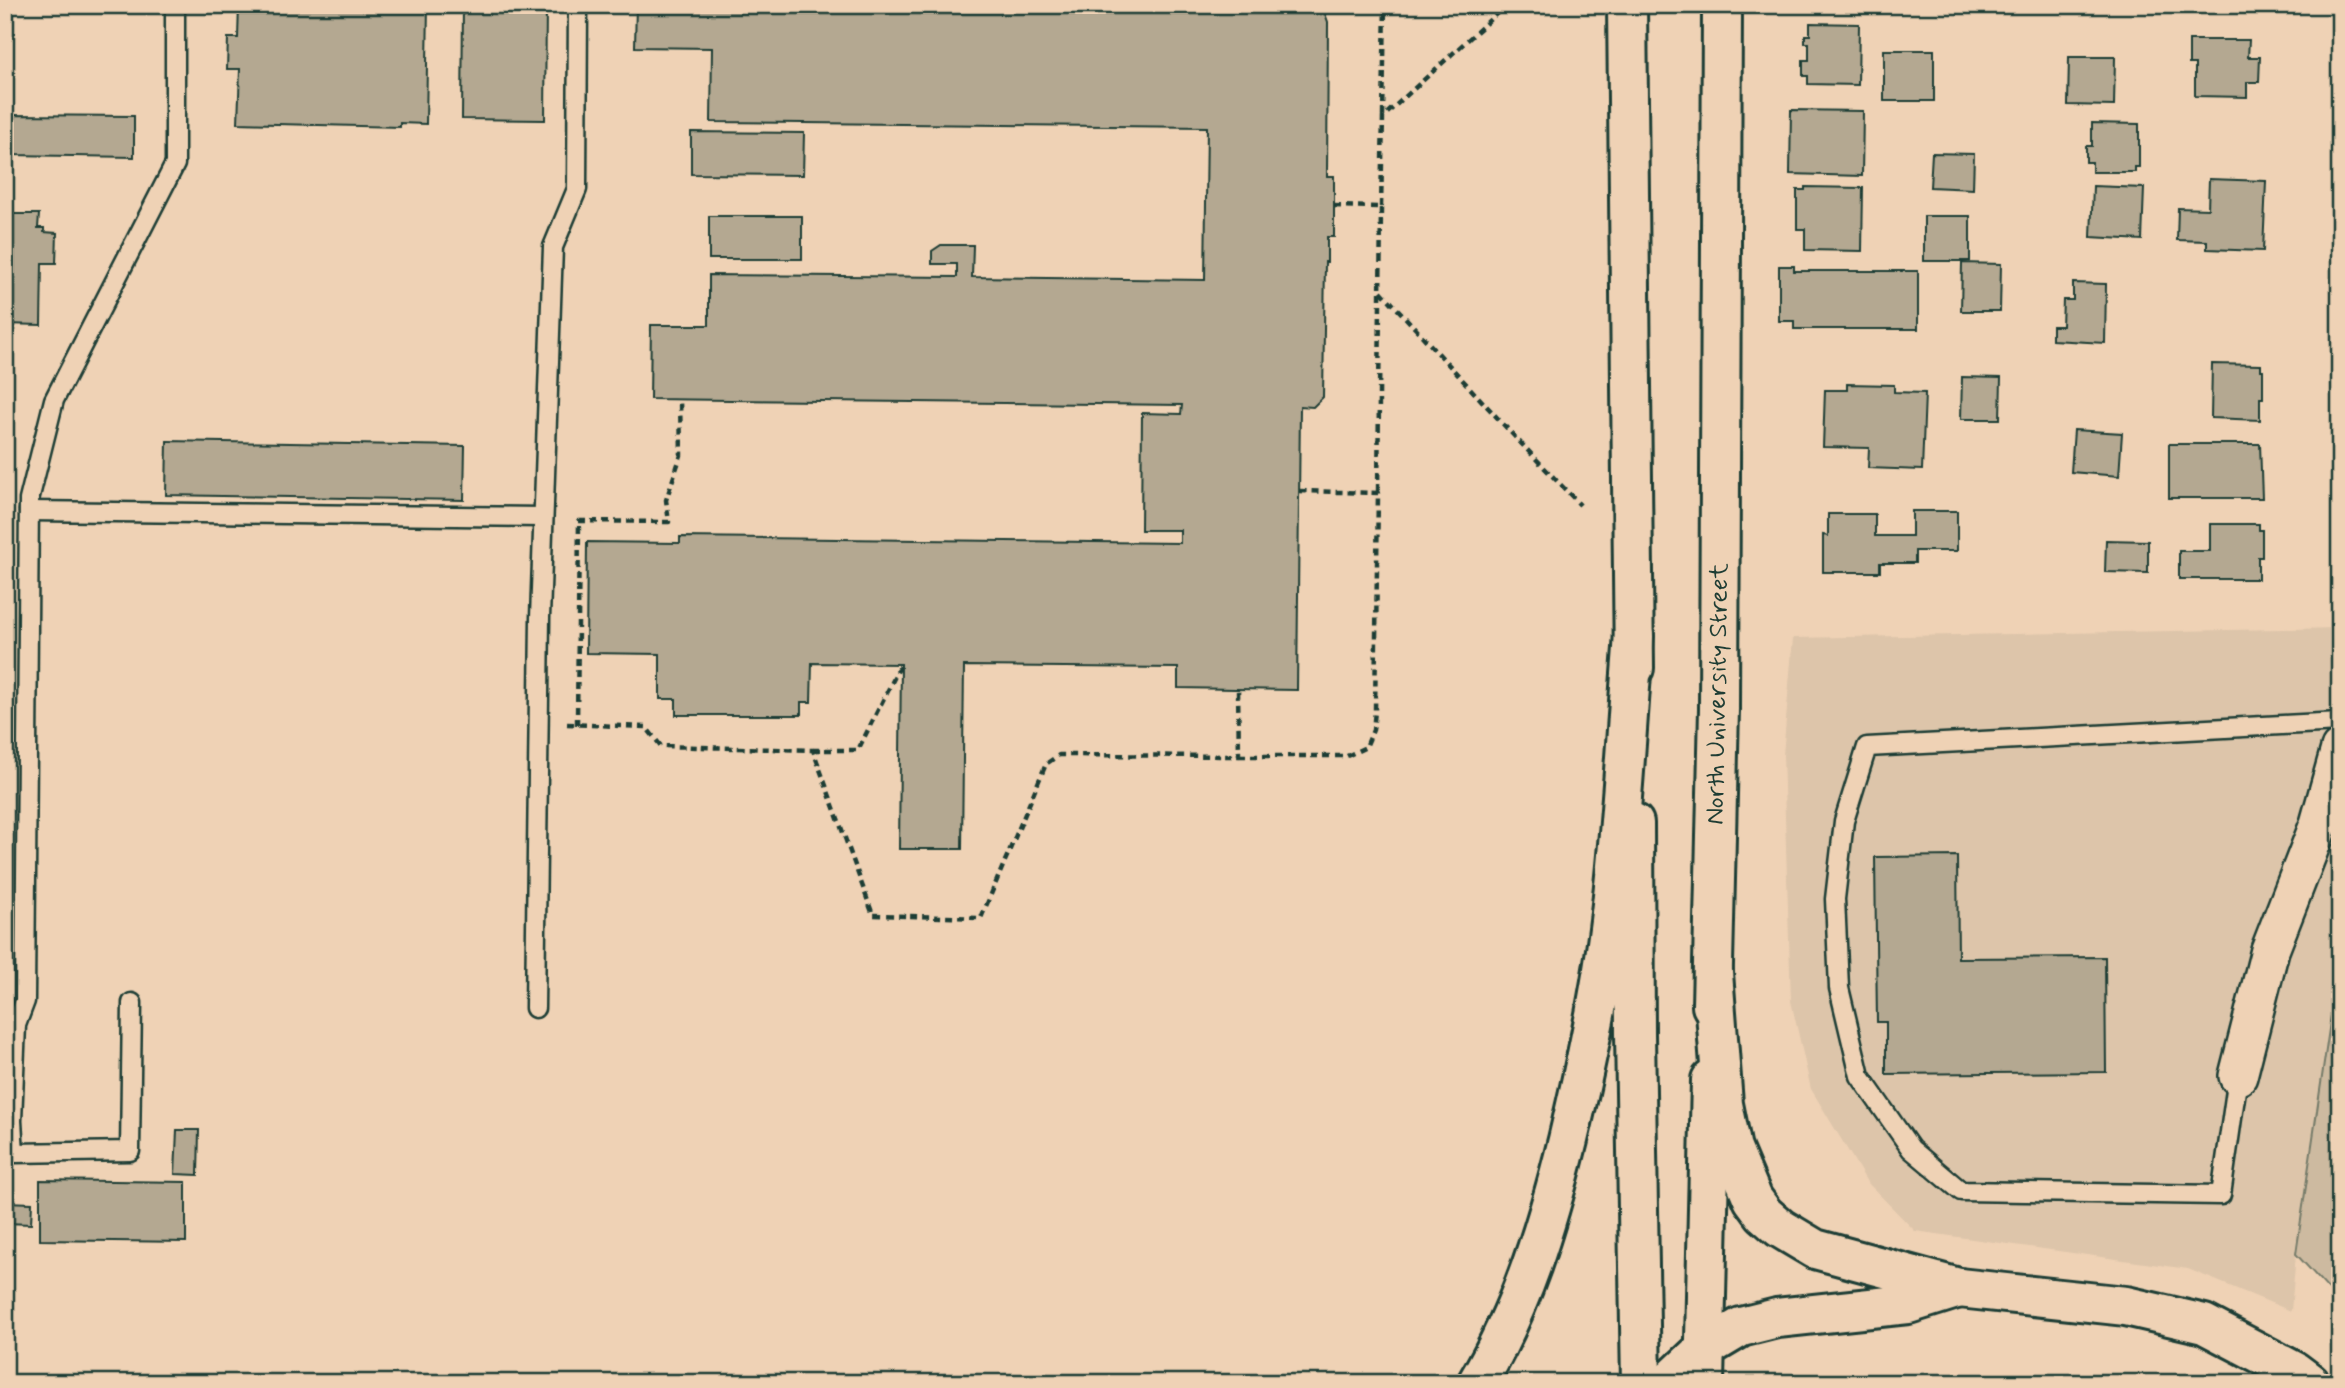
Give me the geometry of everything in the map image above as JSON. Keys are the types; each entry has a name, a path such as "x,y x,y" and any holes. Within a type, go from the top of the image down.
{"main road":[{"path":"1627,5 1635,1034 1641,1383"},
{"name":"North University Street","path":"1704,1366 1719,697 1722,5"},
{"path":"1477,1383 1496,1349 1531,1268 1554,1194 1584,1071 1611,918 1634,636"},
{"path":"1713,973 1727,1129 1738,1166 1753,1199 1764,1214 1780,1228 1815,1249 1959,1288 2126,1306 2204,1324 2294,1371 2310,1383"},
{"path":"1668,1383 1704,1366 1727,1333 1757,1322 1908,1304 1959,1288"}],"street":[{"path":"2238,1076 2270,950 2319,824 2340,749"}],"lane":[{"path":"132,1003 130,1152 14,1153 12,1121 16,1025 25,1001 29,500 54,400 175,164 175,5"},
{"path":"535,1008 538,723 553,247 577,189 578,5"},
{"path":"29,512 543,517"},
{"path":"2238,1076 2221,1195 1961,1191 1911,1149 1860,1076 1839,988 1835,899 1844,821 1867,747 2340,722"}],"path":[{"path":"813,750 873,915 981,918 1046,764 1059,755 1347,756 1366,747 1373,730 1376,710 1385,5"},
{"path":"1383,117 1506,5"},
{"path":"1334,206 1381,207"},
{"path":"1381,291 1580,505"},
{"path":"577,724 579,521 669,522 666,500 681,455 680,399"},
{"path":"1299,491 1378,493"},
{"path":"538,723 646,727 661,746 858,750 901,664"},
{"path":"1238,689 1239,756"}],"shaded area":[{"path":"2340,628 2340,954 2296,1254 2291,1311 2188,1269 1915,1231 1867,1182 1811,1089 1791,1001 1783,755 1793,638"},
{"path":"2340,954 2340,1302 2296,1254"}],"building":[{"path":"239,5 428,5 426,124 400,123 400,127 238,123 240,69 227,69 228,38 238,38"},
{"path":"463,5 546,5 545,120 462,119"},
{"path":"636,5 1319,5 1323,8 1328,22 1327,176 1334,176 1334,237 1327,237 1325,262 1323,397 1313,407 1300,406 1297,690 1178,688 1178,668 964,666 962,849 899,849 901,664 812,663 811,702 801,702 801,715 676,715 676,699 660,699 660,654 586,653 587,542 680,543 680,537 1180,543 1180,530 1141,530 1142,413 1181,414 1182,405 650,399 651,325 709,325 709,275 957,277 957,264 932,264 932,251 941,245 973,245 972,277 1205,280 1207,127 711,122 712,48 635,47"},
{"path":"1810,23 1859,24 1858,85 1808,84 1808,76 1803,76 1803,60 1809,60 1809,43 1805,43 1805,35 1810,35"},
{"path":"2189,40 2249,40 2248,57 2260,57 2259,82 2247,82 2247,97 2195,96 2195,64 2189,64"},
{"path":"1884,50 1934,50 1934,101 1884,101"},
{"path":"2069,57 2115,57 2114,106 2068,105"},
{"path":"1791,110 1863,111 1862,176 1790,174"},
{"path":"10,115 134,116 134,157 10,155"},
{"path":"2092,123 2139,124 2139,167 2135,167 2135,172 2092,172 2092,162 2086,162 2086,146 2092,146"},
{"path":"691,132 804,133 803,175 691,174"},
{"path":"1932,153 1974,154 1973,189 1930,187"},
{"path":"2209,179 2266,181 2263,251 2207,249 2207,241 2177,240 2178,208 2208,209"},
{"path":"2093,186 2144,188 2142,240 2091,237"},
{"path":"1805,187 1863,188 1862,251 1805,250 1805,229 1797,229 1797,190 1805,190"},
{"path":"6,214 39,214 38,228 44,228 44,232 57,233 56,263 42,263 41,325 5,324"},
{"path":"709,216 802,216 802,259 709,259"},
{"path":"1924,216 1970,216 1970,261 1924,261"},
{"path":"1962,263 2001,264 2000,311 1961,311"},
{"path":"1779,266 1794,266 1794,271 1918,271 1918,329 1794,329 1794,321 1779,321"},
{"path":"2073,283 2106,284 2105,343 2052,340 2052,326 2062,326 2063,300 2073,300"},
{"path":"2212,364 2261,365 2263,398 2260,398 2260,420 2211,418"},
{"path":"1962,377 2001,378 2000,419 1961,419"},
{"path":"1847,384 1894,385 1894,392 1925,393 1922,470 1868,468 1869,448 1823,447 1825,390 1847,390"},
{"path":"2074,430 2122,433 2119,476 2071,472"},
{"path":"167,441 465,446 464,500 166,495"},
{"path":"2169,444 2260,444 2262,498 2169,498"},
{"path":"1912,511 1957,511 1957,551 1915,551 1915,563 1880,563 1880,572 1823,572 1823,535 1828,536 1828,514 1875,514 1875,536 1912,536"},
{"path":"2210,524 2259,524 2259,530 2262,530 2262,557 2258,557 2258,579 2179,579 2179,551 2210,551"},
{"path":"2106,540 2148,541 2148,573 2105,572"},
{"path":"1957,856 1958,958 2105,957 2106,1072 1886,1074 1886,1022 1877,1022 1875,857"},
{"path":"177,1130 199,1130 198,1175 175,1174"},
{"path":"40,1180 186,1182 186,1242 40,1240"},
{"path":"5,1202 32,1203 31,1224 5,1223"}]}
